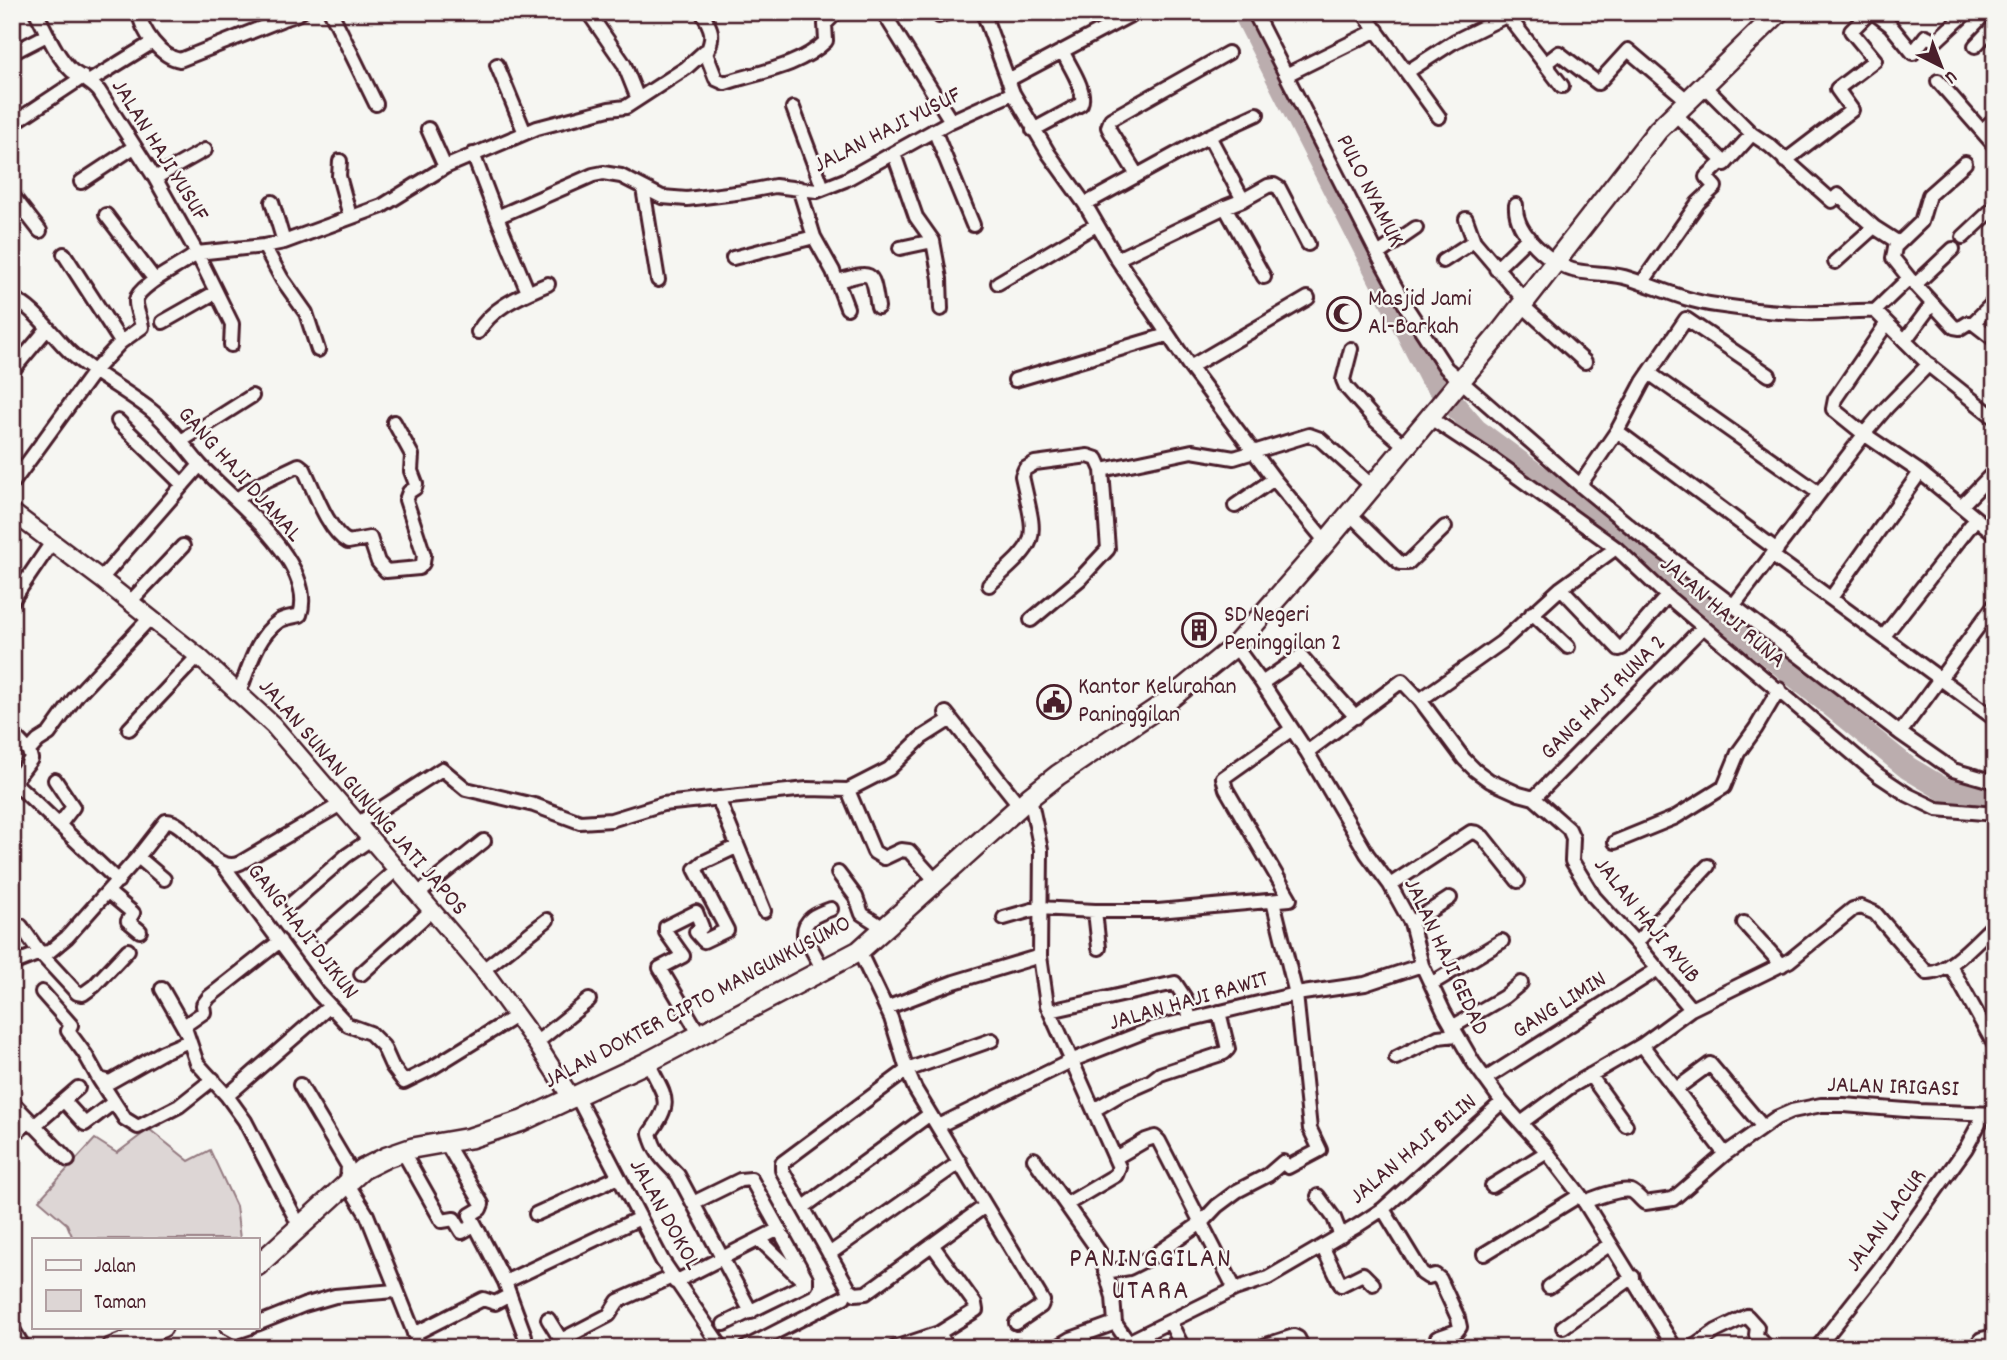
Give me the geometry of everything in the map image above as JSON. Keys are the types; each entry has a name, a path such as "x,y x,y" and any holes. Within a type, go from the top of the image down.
{"main road":[{"name":"JALAN DOKTER CIPTO MANGUNKUSUMO","path":"259,1264 363,1169 402,1150 470,1138 522,1122 648,1062 859,951 1025,801 1067,769 1152,712 1235,646 1350,514 1524,303 1592,218 1643,148 1680,107 1779,12"},
{"path":"111,1348 133,1344 160,1328"}],"street":[{"path":"36,12 64,62 86,79 153,42"},
{"path":"139,12 153,42 172,59 180,60 276,16 301,12"},
{"path":"331,12 376,104"},
{"path":"588,12 624,64 638,99"},
{"path":"702,12 712,30 712,41 707,52 716,79 725,83 794,62 823,44 827,39 825,24 837,12"},
{"path":"883,12 951,121"},
{"path":"983,12 1013,93 1033,130 1085,204 1093,226 1167,335 1252,452 1326,542"},
{"path":"1008,80 1136,12"},
{"name":"PULO NYAMUK","path":"1254,12 1378,254 1443,363 1445,399"},
{"path":"1785,161 1852,110 1837,89 1875,60 1851,32 1871,12 1890,25 1913,53 1926,36 1936,41 1967,12"},
{"path":"1368,14 1440,117"},
{"path":"1407,72 1455,41 1511,14 1562,86"},
{"path":"1975,46 1995,25"},
{"path":"1286,75 1377,30"},
{"path":"12,53 47,35"},
{"path":"1546,63 1559,53 1598,83 1628,50 1680,107 1725,164 1752,134"},
{"path":"12,484 94,370 121,342 142,327 137,298 155,281 188,262 197,253 285,242 382,206 444,167 473,154 525,133 585,115 626,107 686,68 700,53 707,52"},
{"path":"1033,130 1083,101 1082,92 1063,52"},
{"path":"1137,175 1108,127 1111,120 1228,52"},
{"path":"497,65 525,133"},
{"name":"JALAN HAJI YUSUF","path":"12,124 86,79 100,91 155,178 197,253 233,328 231,345"},
{"path":"1938,81 1995,146"},
{"path":"1703,85 1752,134 1770,146 1832,201 1838,195 1874,227 1899,243"},
{"name":"JALAN HAJI YUSUF","path":"497,217 603,173 621,176 662,197 687,199 775,186 817,191 845,180 951,121 1013,93"},
{"path":"793,108 823,188"},
{"path":"1085,204 1209,136 1257,114"},
{"path":"1982,130 1995,119"},
{"path":"428,129 444,167"},
{"path":"934,130 973,225"},
{"path":"1209,136 1243,200"},
{"path":"81,182 134,148"},
{"path":"155,178 205,150"},
{"path":"473,154 528,292"},
{"path":"894,154 916,217 933,241 940,279 941,309"},
{"path":"340,161 339,176 350,216"},
{"path":"1642,283 1698,203 1715,187 1706,177 1723,161"},
{"path":"1965,163 1929,195 1921,222 1899,243 1893,258 1932,304 1957,328 1973,323 1995,302"},
{"path":"1117,259 1268,186 1277,186 1308,244"},
{"path":"643,188 658,280"},
{"path":"799,188 814,237 838,281 847,308"},
{"path":"12,195 40,231"},
{"path":"272,202 285,242"},
{"path":"1516,205 1519,224 1555,263 1577,271 1601,272 1697,302 1716,305 1816,313 1875,311 1953,249"},
{"path":"1963,237 1995,206"},
{"path":"1225,207 1264,277"},
{"path":"106,215 155,281"},
{"path":"1466,219 1474,241 1524,303 1585,362"},
{"path":"998,283 1093,226"},
{"path":"1835,262 1874,227"},
{"path":"1378,254 1416,228"},
{"path":"733,258 814,237"},
{"path":"1496,269 1529,237"},
{"path":"900,248 933,241"},
{"path":"1443,261 1474,241"},
{"path":"264,246 282,279 306,313 317,350"},
{"path":"64,254 121,342"},
{"path":"838,281 863,273 868,275 873,279 878,307"},
{"path":"478,332 491,315 528,292 548,284"},
{"path":"163,322 216,292"},
{"path":"1190,367 1308,298"},
{"name":"GANG HAJI DJAMAL","path":"15,304 37,314 47,329 74,356 151,410 200,465 237,499 286,556 293,569 302,606 300,615 279,620 255,649 240,693"},
{"path":"1906,339 1932,304"},
{"path":"1875,311 1929,364 1995,418"},
{"path":"1580,485 1617,430 1674,334 1687,319 1769,374"},
{"path":"1887,323 1832,405 1862,437 1920,472 1995,534"},
{"path":"1973,323 1995,340"},
{"path":"12,372 47,329"},
{"path":"1015,380 1167,335"},
{"path":"1351,349 1343,380 1346,387 1376,421 1405,446"},
{"path":"1733,606 1862,437 1929,364"},
{"path":"1649,373 1819,493"},
{"path":"181,441 252,396"},
{"path":"1445,399 1580,485 1733,606 1953,770 1995,782"},
{"name":"JALAN HAJI RUNA","path":"1445,399 1517,476 1616,548 1667,596 1878,775 1937,809 1995,814"},
{"path":"118,421 183,485"},
{"path":"237,499 259,484 299,465 304,469 340,538 348,542 370,538 378,562 386,571 419,568 424,555 406,500 416,484 411,471 412,456 394,422"},
{"path":"1617,430 1831,598 1940,679 1993,713"},
{"path":"1102,471 1192,451 1234,458 1302,436 1313,436 1321,439 1373,486"},
{"path":"989,585 1024,553 1032,539 1033,525 1022,476 1025,469 1035,463 1088,456 1097,459 1102,471 1108,549 1080,579 1031,620"},
{"path":"101,579 200,465"},
{"path":"1962,505 1995,471"},
{"path":"1831,598 1916,478"},
{"path":"1235,506 1274,479"},
{"name":"JALAN SUNAN GUNUNG JATI JAPOS","path":"12,512 198,656 273,726 483,970 575,1098"},
{"path":"1350,514 1396,560 1403,563 1408,563 1446,527"},
{"path":"1884,636 1971,525"},
{"path":"12,601 52,542"},
{"path":"130,602 183,546"},
{"path":"1420,699 1502,642 1561,588 1616,548"},
{"path":"1561,588 1619,649 1667,596"},
{"path":"1900,733 1995,604"},
{"path":"1532,613 1568,647"},
{"path":"29,751 49,734 77,695 150,618"},
{"name":"GANG HAJI RUNA 2","path":"1534,798 1703,627"},
{"name":"JALAN HAJI GEDAD","path":"1235,646 1307,752 1367,853 1390,885 1411,923 1422,965 1454,1031 1502,1102 1547,1152 1582,1198 1609,1245 1633,1277 1671,1346"},
{"path":"129,729 198,656"},
{"path":"1262,684 1301,656 1356,717"},
{"name":"JALAN HAJI AYUB","path":"1307,752 1400,681 1420,699 1475,770 1509,789 1534,798 1572,833 1573,864 1594,897 1691,1009"},
{"path":"1615,842 1674,818 1724,787 1738,753 1779,690"},
{"path":"357,824 442,769 466,789 534,805 580,822 611,820 663,804 807,789 848,790 889,769 949,716 1025,801 1041,850 1040,956 1050,1011 1119,1167 1116,1175 1067,1204"},
{"path":"1004,918 1039,908 1158,911 1290,899 1226,789 1223,778 1292,729"},
{"path":"12,733 29,751 31,759 13,783 118,881"},
{"path":"55,780 73,807 60,824"},
{"path":"848,790 874,852 884,858 901,850 909,851 936,881"},
{"path":"718,798 764,911"},
{"path":"223,865 230,867 240,863 341,804"},
{"name":"GANG HAJI DJIKUN","path":"138,857 160,826 170,820 223,865 330,1006 348,1025 370,1033 383,1046 392,1066 404,1082 516,1016"},
{"path":"1390,885 1471,832 1477,833 1487,843 1518,881"},
{"path":"292,903 346,856 371,839"},
{"path":"418,894 485,841"},
{"path":"700,1035 660,968 683,956 666,932 666,927 696,912 702,927 696,932 704,941 727,930 695,869 736,847"},
{"path":"12,964 49,952 68,937 138,857 164,879"},
{"path":"1636,943 1707,866"},
{"path":"321,936 397,869"},
{"path":"838,873 856,897 862,914 884,928"},
{"path":"108,892 133,913 128,920 140,931"},
{"path":"1411,923 1450,898"},
{"path":"1105,1272 1129,1268 1155,1255 1201,1223 1237,1191 1268,1175 1283,1162 1288,1167 1320,1150 1310,1129 1296,994 1272,901"},
{"path":"1521,1123 1570,1087 1642,1045 1691,1009 1782,965 1846,913 1861,907 1875,914 1927,973 1935,974 1950,965 1992,932"},
{"path":"823,970 803,930 808,920 831,909"},
{"path":"361,974 432,910"},
{"path":"1095,911 1099,948"},
{"path":"483,970 547,920"},
{"path":"1744,923 1782,965"},
{"path":"21,926 40,953 77,993 83,994 94,986 128,950"},
{"path":"184,1026 204,1012 203,1005 209,998 280,941"},
{"path":"1431,984 1502,941"},
{"path":"859,951 886,1008 907,1070 930,1114 1043,1301 1041,1306 1016,1323"},
{"path":"886,1008 954,982 1040,956"},
{"name":"JALAN HAJI RAWIT","path":"938,1126 1073,1060 1154,1028 1296,994 1365,985 1422,965"},
{"path":"1950,965 1995,1046"},
{"name":"GANG LIMIN","path":"1485,1079 1658,969"},
{"path":"1050,1011 1175,984 1185,998 1190,1020"},
{"path":"1396,1058 1454,1031 1521,984"},
{"path":"162,989 184,1026 197,1063 213,1079 245,1121 300,1227"},
{"path":"42,992 71,1024 68,1031 125,1119 134,1126 141,1126 179,1106 213,1079"},
{"path":"536,1043 589,1000"},
{"path":"227,1096 330,1006"},
{"path":"1094,1110 1119,1095 1151,1082 1160,1074 1224,1053 1228,1049 1219,1012"},
{"path":"985,1206 866,1293 855,1294 849,1289 782,1170 782,1163 907,1070 992,1040"},
{"path":"99,1079 110,1082 163,1052 189,1041"},
{"path":"1642,1045 1725,1154"},
{"path":"648,1062 666,1102 664,1112 650,1133 653,1147 660,1158 678,1175 751,1312"},
{"path":"1676,1089 1710,1064 1763,1127"},
{"path":"1590,1075 1626,1125"},
{"path":"300,1085 348,1166 347,1183 367,1215 420,1348"},
{"path":"12,1136 64,1101 78,1088"},
{"name":"JALAN DOKOL","path":"575,1098 674,1279 722,1348"},
{"path":"64,1101 85,1124 114,1102"},
{"path":"12,1102 68,1160"},
{"name":"JALAN HAJI BILIN","path":"1130,1345 1235,1289 1268,1278 1324,1248 1383,1209 1502,1102"},
{"name":"JALAN IRIGASI","path":"1582,1198 1629,1191 1634,1192 1645,1203 1673,1199 1725,1154 1776,1118 1792,1111 1821,1105 1989,1114"},
{"path":"804,1207 930,1114"},
{"name":"JALAN LACUR","path":"1817,1348 1881,1267 1989,1114"},
{"path":"1115,1158 1146,1140 1159,1140 1235,1289"},
{"path":"446,1143 482,1204 480,1209 470,1215 505,1282 526,1336"},
{"path":"402,1150 442,1221 454,1219 462,1232 474,1225"},
{"path":"1492,1186 1547,1152"},
{"path":"1034,1159 1100,1253 1113,1297 1115,1323 1130,1345"},
{"path":"829,1254 960,1163"},
{"path":"536,1214 618,1177"},
{"path":"693,1203 740,1180 751,1180 806,1278 806,1284"},
{"path":"1318,1196 1334,1218 1341,1236"},
{"path":"1484,1254 1582,1198"},
{"path":"1383,1209 1422,1273 1428,1277 1435,1275 1440,1279 1458,1318 1460,1327 1457,1331 1437,1338 1435,1344 1424,1348"},
{"path":"505,1282 640,1218"},
{"path":"548,1320 563,1344 609,1315 618,1301 674,1279 779,1229"},
{"path":"759,1239 806,1284"},
{"path":"1549,1287 1609,1245"},
{"path":"894,1348 939,1333 974,1313 976,1307 933,1246"},
{"path":"1324,1248 1340,1285 1363,1274 1373,1284"},
{"path":"1563,1327 1633,1277"},
{"path":"724,1324 806,1284"},
{"path":"259,1323 335,1296 395,1290"},
{"path":"414,1334 483,1299 495,1303 510,1296"},
{"path":"745,1348 844,1297"},
{"path":"1692,1348 1716,1331 1745,1316 1752,1320 1757,1327 1756,1335 1768,1348"},
{"path":"1170,1322 1183,1348"},
{"path":"1056,1348 1071,1339 1115,1323"},
{"path":"12,1328 24,1348"},
{"path":"229,1328 236,1332 248,1328"},
{"path":"939,1333 948,1348"},
{"path":"1257,1348 1294,1336 1303,1348"},
{"path":"1975,1348 1981,1339 1995,1336"}],"green space":[{"path":"149,1129 189,1161 210,1150 236,1206 240,1238 71,1238 67,1224 39,1200 95,1139 117,1153"}],"waterway":[{"path":"1244,12 1430,377 1476,430 1652,560 1908,768 1945,790 1995,796"}],"place":[{"name":"Masjid Jami Al-Barkah","path":"1344,314"},
{"name":"SD Negeri Peninggilan 2","path":"1199,630"},
{"name":"Kantor Kelurahan Paninggilan","path":"1054,702"}],"district":[{"name":"PANINGGILAN UTARA","path":"1151,1277"}]}
